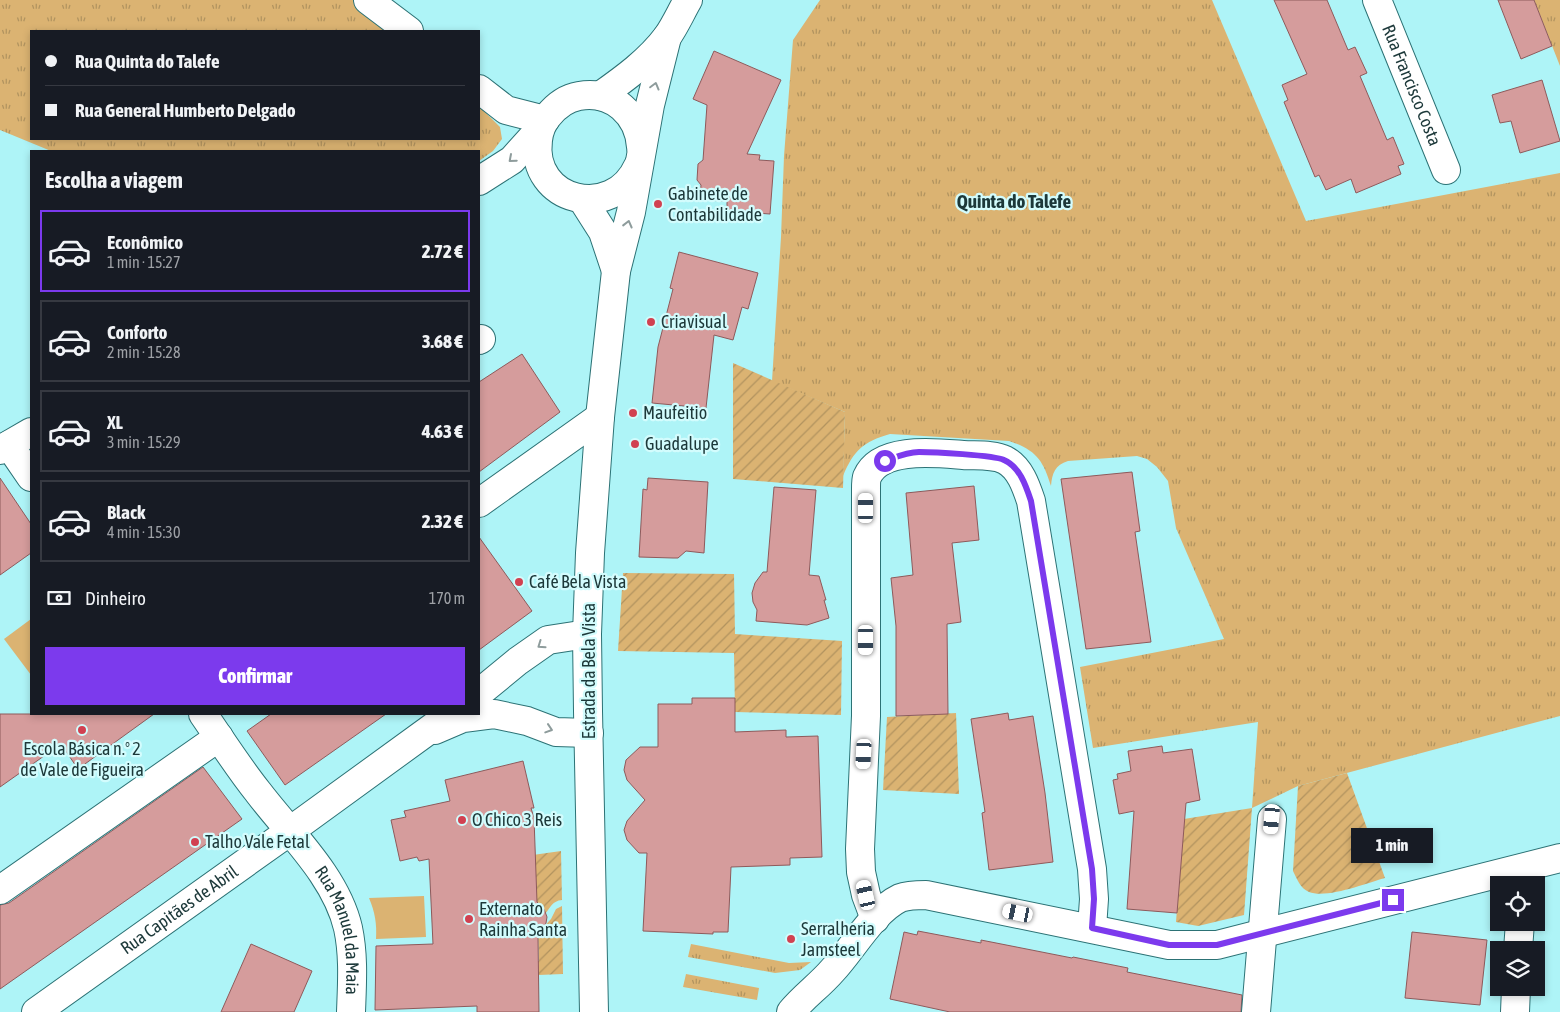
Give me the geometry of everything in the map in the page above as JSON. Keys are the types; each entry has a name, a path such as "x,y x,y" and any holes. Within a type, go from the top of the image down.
{"street":[{"path":"368,0 408,30"},
{"path":"600,96 634,71 667,37 688,0"},
{"name":"Rua Francisco Costa","path":"1377,0 1446,170"},
{"name":"Estrada da Bela Vista","path":"594,1012 587,634 590,553 600,418 616,271 630,212 650,105 667,37"},
{"path":"480,90 506,110 542,125"},
{"path":"480,180 512,160 542,125 562,103 579,96 600,96 621,105 634,119 640,134 641,156 635,173 618,191 601,198 582,199 569,196 557,189 544,174 539,164 537,150 542,125"},
{"path":"582,199 603,232 616,271"},
{"path":"480,502 600,418"},
{"path":"13,442 30,475"},
{"path":"875,919 866,895 861,872 860,848 866,716 867,477 874,468 892,458 918,452 991,457 1004,460 1016,469 1024,482 1031,501 1092,869 1094,899 1092,928"},
{"path":"480,692 518,661 548,640 587,634"},
{"path":"515,718 508,704 508,694 510,677 518,661"},
{"name":"Rua Capitães de Abril","path":"419,736 463,718 494,714 515,718 556,732 588,734"},
{"name":"Rua Manuel da Maia","path":"204,715 257,792 316,864 336,896 347,926 352,958 351,1012"},
{"name":"Rua Capitães de Abril","path":"36,1012 450,715"},
{"path":"0,890 219,737"},
{"path":"1256,1012 1272,819"},
{"path":"1522,876 1560,858"},
{"path":"791,1012 847,955 875,919 887,907 900,898 914,895 926,895 1169,945 1217,945 1263,933 1490,883"},
{"path":"1514,1012 1515,996"}],"green space":[{"path":"0,0 375,0 404,30 30,30 30,140 480,140 480,107 500,127 502,139 493,151 480,160 480,150 49,150 0,130"},
{"path":"820,0 1212,0 1306,221 1560,173 1560,716 1298,786 1252,808 1258,722 1093,748 1080,667 1224,639 1176,528 1168,481 1157,467 1147,459 1137,456 1068,461 1057,467 1052,477 1051,486 1045,469 1037,457 1026,448 1009,441 890,434 873,440 860,448 843,476 845,412 772,381 784,156 793,40"},
{"path":"1534,0 1560,0 1560,66"},
{"path":"733,363 845,412 843,488 733,479"},
{"path":"623,573 734,574 735,634 842,641 841,715 735,712 734,653 618,651"},
{"path":"30,620 30,674 4,639"},
{"path":"956,713 959,794 883,790 887,717"},
{"path":"1347,773 1385,878 1336,892 1317,894 1309,892 1301,886 1293,871 1298,786"},
{"path":"1252,808 1244,915 1198,926 1176,922 1184,819"},
{"path":"561,851 562,900 554,903 545,914 498,860"},
{"path":"424,896 426,937 376,939 375,918 369,898"},
{"path":"562,906 563,974 492,977 492,963 539,961 538,933 551,919 556,909"},
{"path":"691,944 789,963 811,962 800,970 775,973 688,957"},
{"path":"686,974 759,988 757,1000 683,987"}],"building":[{"path":"1274,0 1327,0 1348,50 1355,47 1367,73 1360,76 1387,140 1393,137 1404,164 1398,166 1401,174 1356,193 1351,179 1326,190 1319,175 1315,177 1284,102 1288,100 1282,85 1307,74"},
{"path":"1498,0 1534,0 1552,46 1521,59"},
{"path":"714,51 781,80 747,154 760,155 759,160 774,161 770,214 727,211 727,201 700,200 701,185 697,180 698,164 703,160 707,105 693,99"},
{"path":"1542,80 1560,141 1520,153 1511,121 1500,123 1492,95"},
{"path":"679,252 758,273 748,309 742,307 733,340 714,335 706,408 652,403 658,347 673,289 670,288"},
{"path":"522,354 560,412 480,471 480,381"},
{"path":"1132,472 1140,531 1135,532 1151,642 1086,649 1061,479"},
{"path":"0,478 30,523 30,554 0,575"},
{"path":"648,478 708,482 704,553 686,551 678,558 639,557 643,489 647,490"},
{"path":"974,486 979,540 952,543 961,622 947,624 948,714 896,716 896,626 891,578 913,575 906,493"},
{"path":"774,487 816,490 809,575 819,576 829,618 807,625 756,621 757,610 753,602 752,593 755,583 763,572 767,572"},
{"path":"480,538 532,611 480,649"},
{"path":"692,698 735,698 735,732 786,730 786,737 818,736 822,857 790,858 790,865 731,867 728,932 713,932 713,934 643,931 647,853 639,853 627,840 624,830 627,821 645,800 627,780 624,770 626,760 640,747 658,747 658,704 692,704"},
{"path":"1008,713 1009,720 1033,716 1053,862 989,870 982,813 985,812 971,719"},
{"path":"0,714 153,715 78,769 61,744 0,787"},
{"path":"270,715 385,715 285,785 247,731"},
{"path":"1162,746 1163,753 1192,749 1200,800 1186,803 1177,913 1127,909 1134,811 1119,814 1113,780 1118,779 1117,774 1131,771 1128,751"},
{"path":"523,761 534,808 531,808 534,818 537,902 544,909 547,917 538,938 539,1012 477,1012 477,1006 375,1010 376,946 433,944 429,859 419,861 417,857 400,861 391,820 406,817 404,811 450,801 445,780"},
{"path":"203,767 242,819 0,989 0,905 9,903"},
{"path":"918,931 981,943 981,940 1073,957 1128,968 1127,972 1242,995 1241,1012 950,1012 890,999 904,932 917,935"},
{"path":"1412,932 1487,940 1480,1005 1405,998"},
{"path":"251,944 312,971 294,1012 221,1012"}],"place":[{"name":"Gabinete de Contabilidade","path":"658,204"},
{"name":"Criavisual","path":"651,322"},
{"name":"Maufeitio","path":"633,413"},
{"name":"Guadalupe","path":"635,444"},
{"name":"Café Bela Vista","path":"519,582"},
{"name":"Escola Básica n.º 2 de Vale de Figueira","path":"82,730"},
{"name":"O Chico 3 Reis","path":"462,820"},
{"name":"Talho Vale Fetal","path":"195,842"},
{"name":"Externato Rainha Santa","path":"469,919"},
{"name":"Serralheria Jamsteel","path":"791,939"}],"district":[{"name":"Quinta do Talefe","path":"1014,201"}],"route":[{"path":"885,461 918,452 991,457 1004,460 1016,469 1024,482 1031,501 1092,869 1094,899 1092,928 1169,945 1217,945 1393,900"}]}
